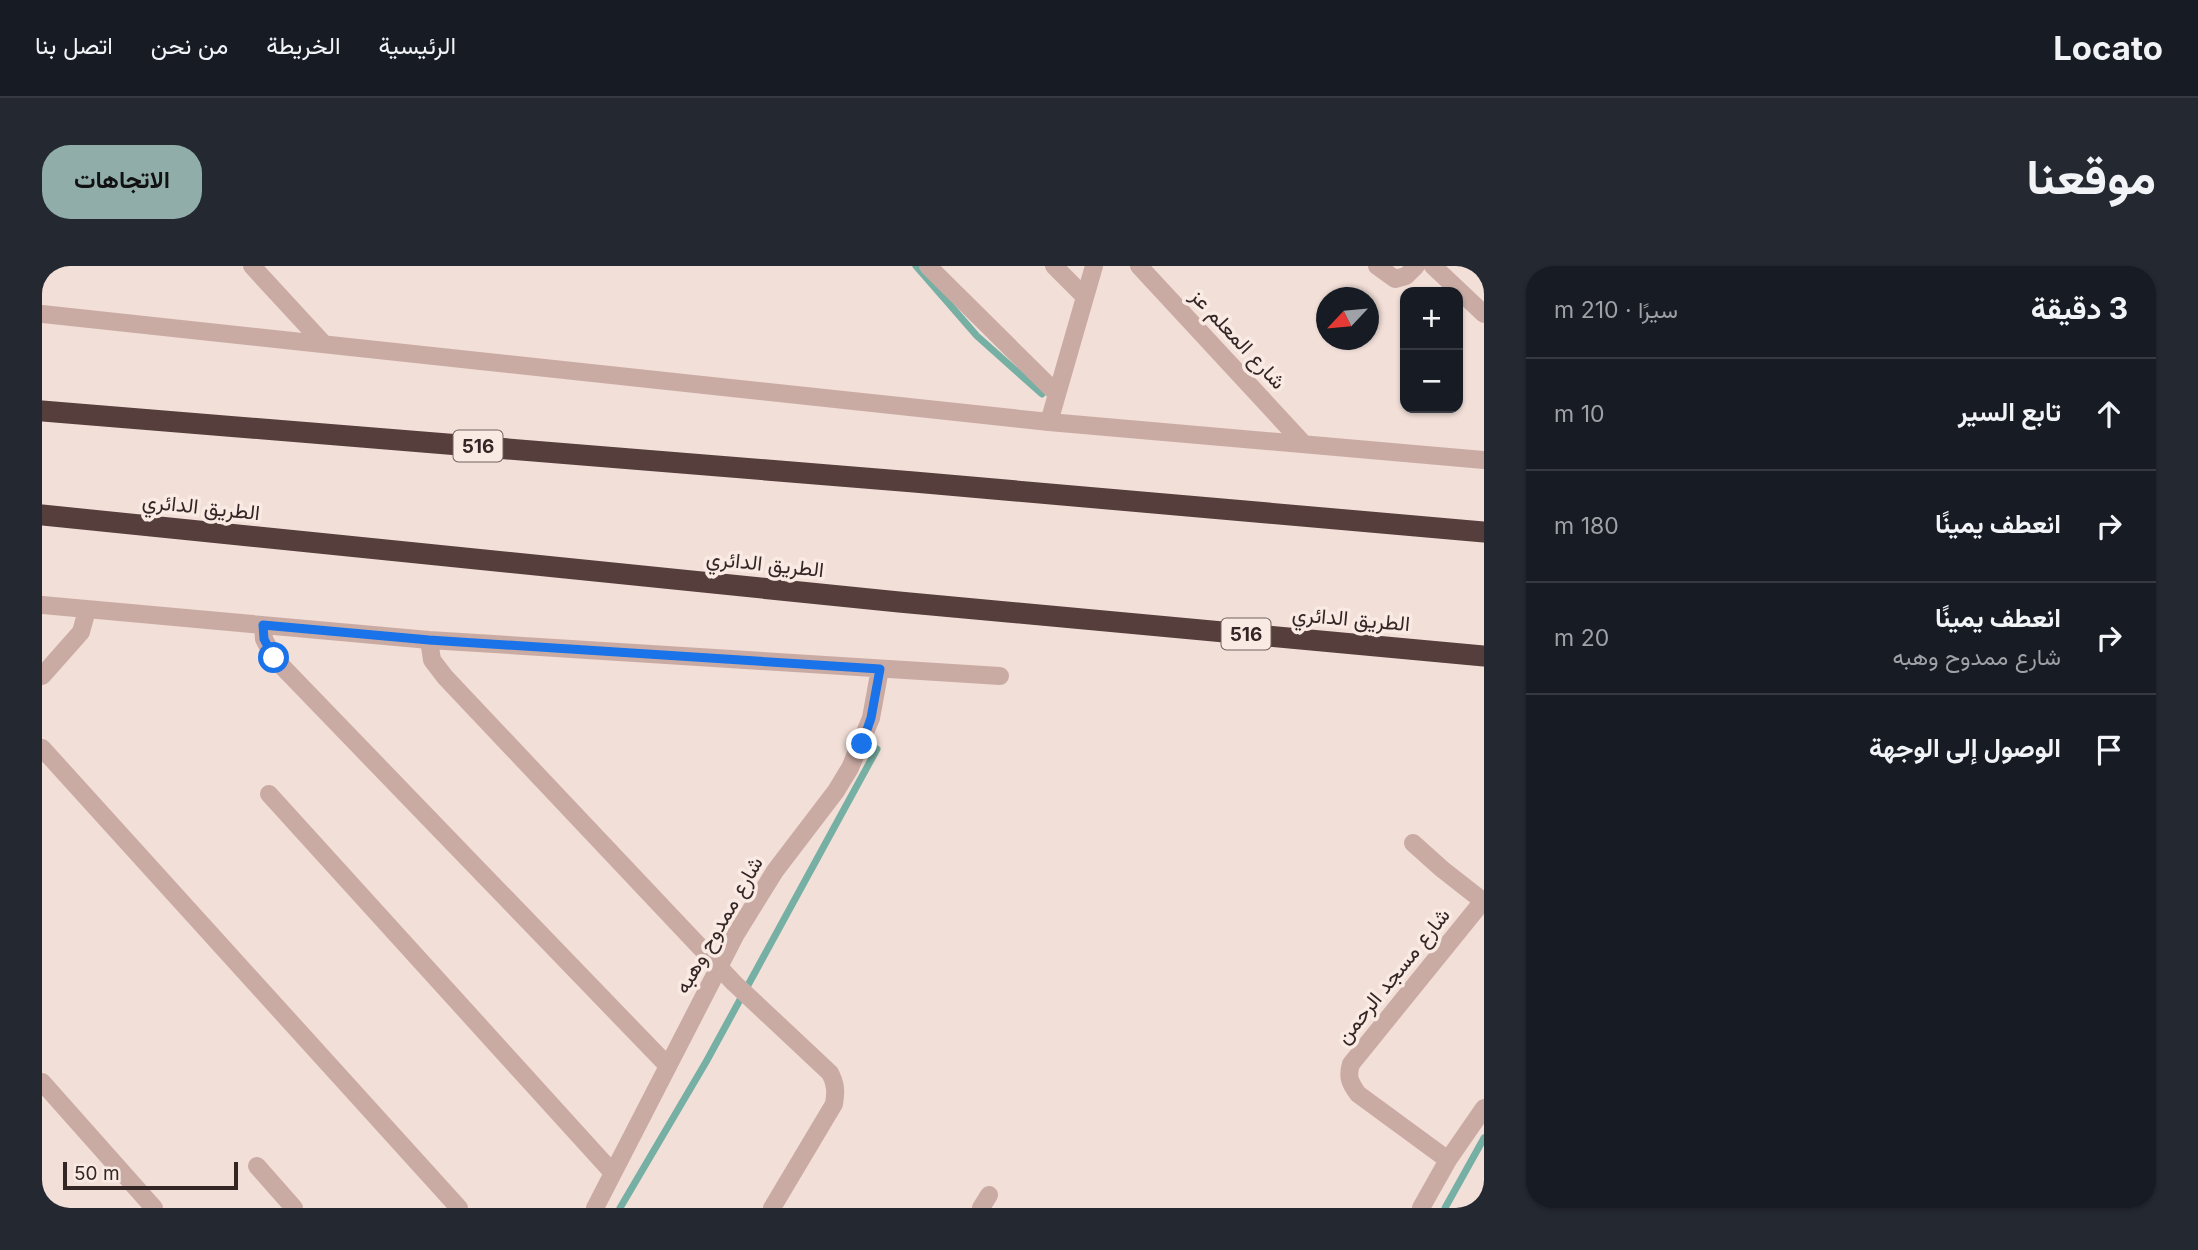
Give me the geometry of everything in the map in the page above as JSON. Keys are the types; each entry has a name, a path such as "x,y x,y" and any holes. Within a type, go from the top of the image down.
{"highway":[{"name":"516","path":"42,411 1025,491 1484,532"},
{"name":"الطريق الدائري","path":"42,515 899,602 1484,656"}],"street":[{"path":"252,266 323,343"},
{"path":"928,266 1056,394"},
{"path":"1054,266 1085,297"},
{"path":"1049,422 1094,266"},
{"name":"شارع المعلم عز","path":"1139,266 1303,443"},
{"path":"1377,266 1395,279 1406,276 1416,266"},
{"path":"1433,266 1484,314"},
{"path":"42,314 1049,422 1484,460"},
{"path":"42,605 429,640 1000,677"},
{"path":"42,676 81,632 87,610"},
{"path":"263,625 264,639 274,658 668,1066"},
{"path":"429,640 432,660 438,669 734,984 822,1064 835,1083 834,1104 772,1208"},
{"name":"شارع ممدوح وهبه","path":"595,1208 748,913 850,768 871,718 880,669"},
{"path":"42,748 459,1208"},
{"path":"269,794 613,1173"},
{"path":"1413,842 1483,902"},
{"name":"شارع مسجد الرحمن","path":"1448,1160 1358,1094 1350,1083 1348,1073 1351,1064 1483,902"},
{"path":"42,1082 153,1208"},
{"path":"1421,1208 1448,1160 1484,1108"},
{"path":"257,1166 294,1208"}],"waterway":[{"path":"916,266 977,336 1042,394"},
{"path":"620,1208 706,1062 877,749"},
{"path":"1445,1208 1484,1138"}],"route":[{"path":"274,658 266,646 263,625 429,640 880,669 871,718 862,744"}]}
